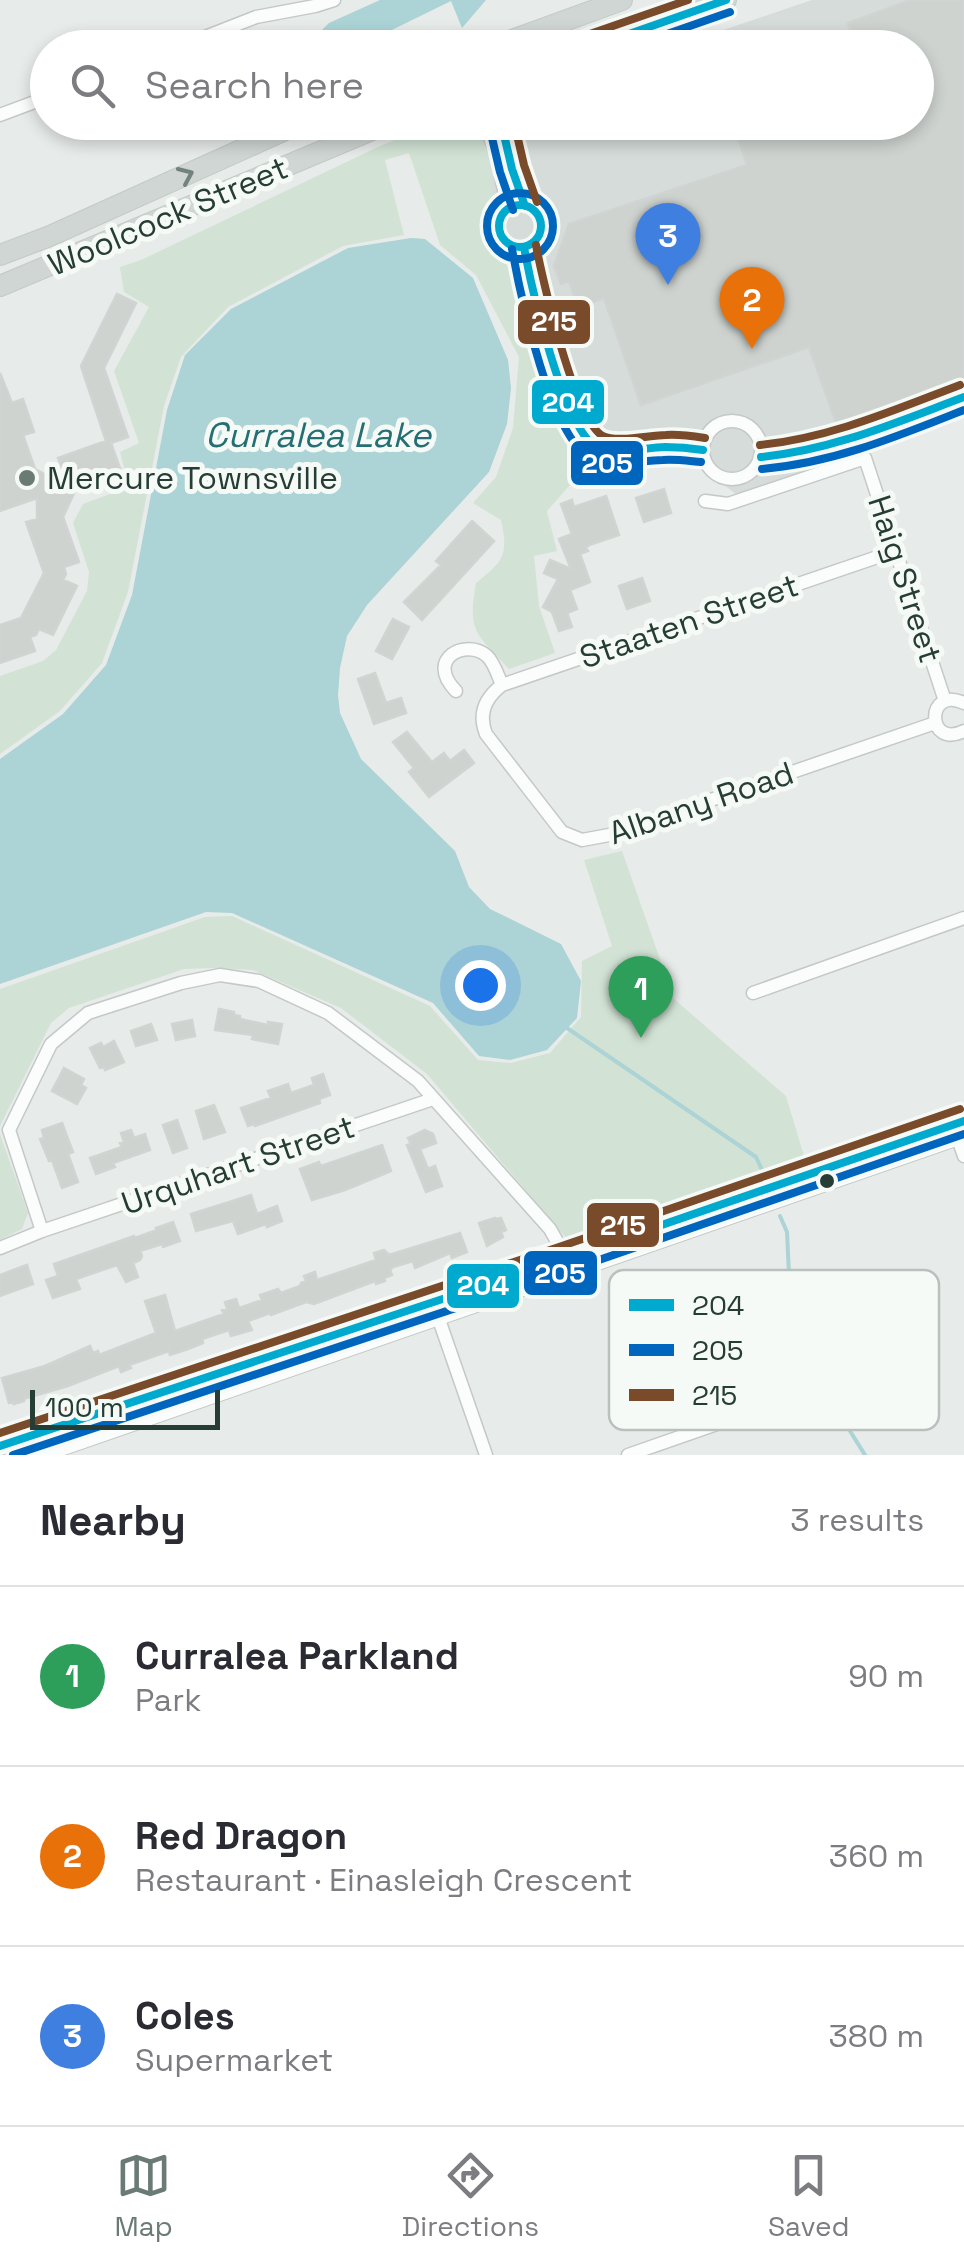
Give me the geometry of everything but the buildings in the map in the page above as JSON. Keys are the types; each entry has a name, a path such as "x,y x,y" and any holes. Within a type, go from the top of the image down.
{"main road":[{"path":"540,30 622,0"},
{"path":"640,30 726,0"},
{"name":"Woolcock Street","path":"0,255 263,140"},
{"name":"Woolcock Street","path":"0,286 349,140"},
{"path":"0,1446 435,1308 959,1129"},
{"path":"37,1455 435,1308"}],"street":[{"path":"224,30 256,18 334,0"},
{"path":"0,115 30,104"},
{"path":"491,140 508,209"},
{"path":"504,140 525,206 538,216 540,229 535,240 524,247 510,245 500,234 500,220 508,209 525,206"},
{"path":"524,247 532,292 576,423 585,438 596,447 616,450 665,446 703,450"},
{"path":"761,457 791,456 964,397"},
{"path":"738,422 753,430 760,440 761,457 752,472 730,479 710,469 703,450 716,426 738,422"},
{"name":"Haig Street","path":"705,501 728,504 864,458 946,700"},
{"name":"Staaten Street","path":"487,699 502,685 895,551"},
{"path":"456,691 446,680 443,668 448,658 460,650 477,650 490,658 502,685"},
{"name":"Albany Road","path":"487,699 482,723 486,734 562,832 582,840 609,835 935,723"},
{"path":"963,737 945,734 935,723 936,709 946,700 964,703"},
{"path":"753,992 964,918"},
{"path":"42,1232 10,1130 51,1044 88,1013 181,983 220,975 259,980 328,1012 418,1081 550,1229 565,1265"},
{"name":"Urquhart Street","path":"0,1248 433,1099"},
{"path":"959,1129 964,1156"},
{"path":"435,1308 486,1455"},
{"path":"628,1455 700,1430"}],"shaded area":[{"path":"812,0 964,0 964,414 737,495 682,452 602,435 477,237 469,140 934,140 934,30 723,30"}],"green space":[{"path":"395,140 481,140 487,150 495,201 492,238 511,263 571,444 589,461 594,480 569,486 547,511 557,551 534,556 539,606 555,653 509,669 482,640 474,623 476,583 498,563 504,542 501,520 473,503 496,477 513,428 519,357 476,275 440,245 409,153 385,160 404,235 343,246 228,307 181,357 164,406 128,592 102,663 60,711 0,754 0,676 43,661 56,650 87,591 89,572 73,523 83,504 129,487 120,452 139,443 114,371 149,307 124,292 120,267"},
{"path":"622,851 674,999 786,1096 807,1166 580,1241 566,1238 427,1074 341,1008 253,970 213,968 184,969 69,1008 51,1023 0,1126 0,989 205,917 232,916 430,1006 478,1060 511,1063 550,1053 581,1017 582,961 612,946 584,860"},
{"path":"0,1134 28,1213 22,1229 0,1240"}],"water":[{"path":"380,0 486,0 462,28 451,1 392,30 322,30 329,23"},
{"name":"Curralea Lake","path":"425,239 473,278 508,360 511,388 507,424 489,472 367,605 347,636 340,668 340,713 361,759 455,851 469,887 490,909 561,944 581,981 577,1018 547,1050 510,1060 479,1056 433,1003 232,913 206,912 0,984 0,759 63,714 106,665 132,595 167,410 185,355 231,309 348,248"}],"waterway":[{"path":"567,1028 756,1157 763,1172"},
{"path":"780,1216 787,1232 789,1270"},
{"path":"849,1430 865,1455"}],"transit line":[{"name":"215","path":"601,30 688,0"},
{"name":"204","path":"640,30 726,0"},
{"name":"205","path":"678,30 730,12"},
{"name":"205","path":"493,140 513,210"},
{"name":"204","path":"505,140 525,206"},
{"name":"215","path":"518,140 537,202"},
{"name":"205","path":"520,193 544,202 553,226 544,250 520,259 496,250 487,226 496,202 520,193"},
{"name":"204","path":"520,205 535,211 541,226 535,241 520,247 505,241 499,226 505,211 520,205"},
{"name":"215","path":"536,245 561,348 592,425 609,438 705,438"},
{"name":"204","path":"524,247 550,354 584,434 603,450 703,450"},
{"name":"205","path":"512,249 540,365 564,426 578,448 594,460 611,463 701,462"},
{"name":"215","path":"760,445 837,430 960,385"},
{"name":"204","path":"761,457 839,442 964,397"},
{"name":"205","path":"762,469 840,455 964,410"},
{"name":"215","path":"0,1433 960,1109"},
{"name":"204","path":"0,1446 964,1121"},
{"name":"205","path":"13,1455 964,1134"}],"place":[{"name":"Coles","path":"668,285"},
{"name":"Red Dragon","path":"752,349"},
{"name":"Mercure Townsville","path":"27,478"},
{"name":"Curralea Parkland","path":"641,1038"}]}
